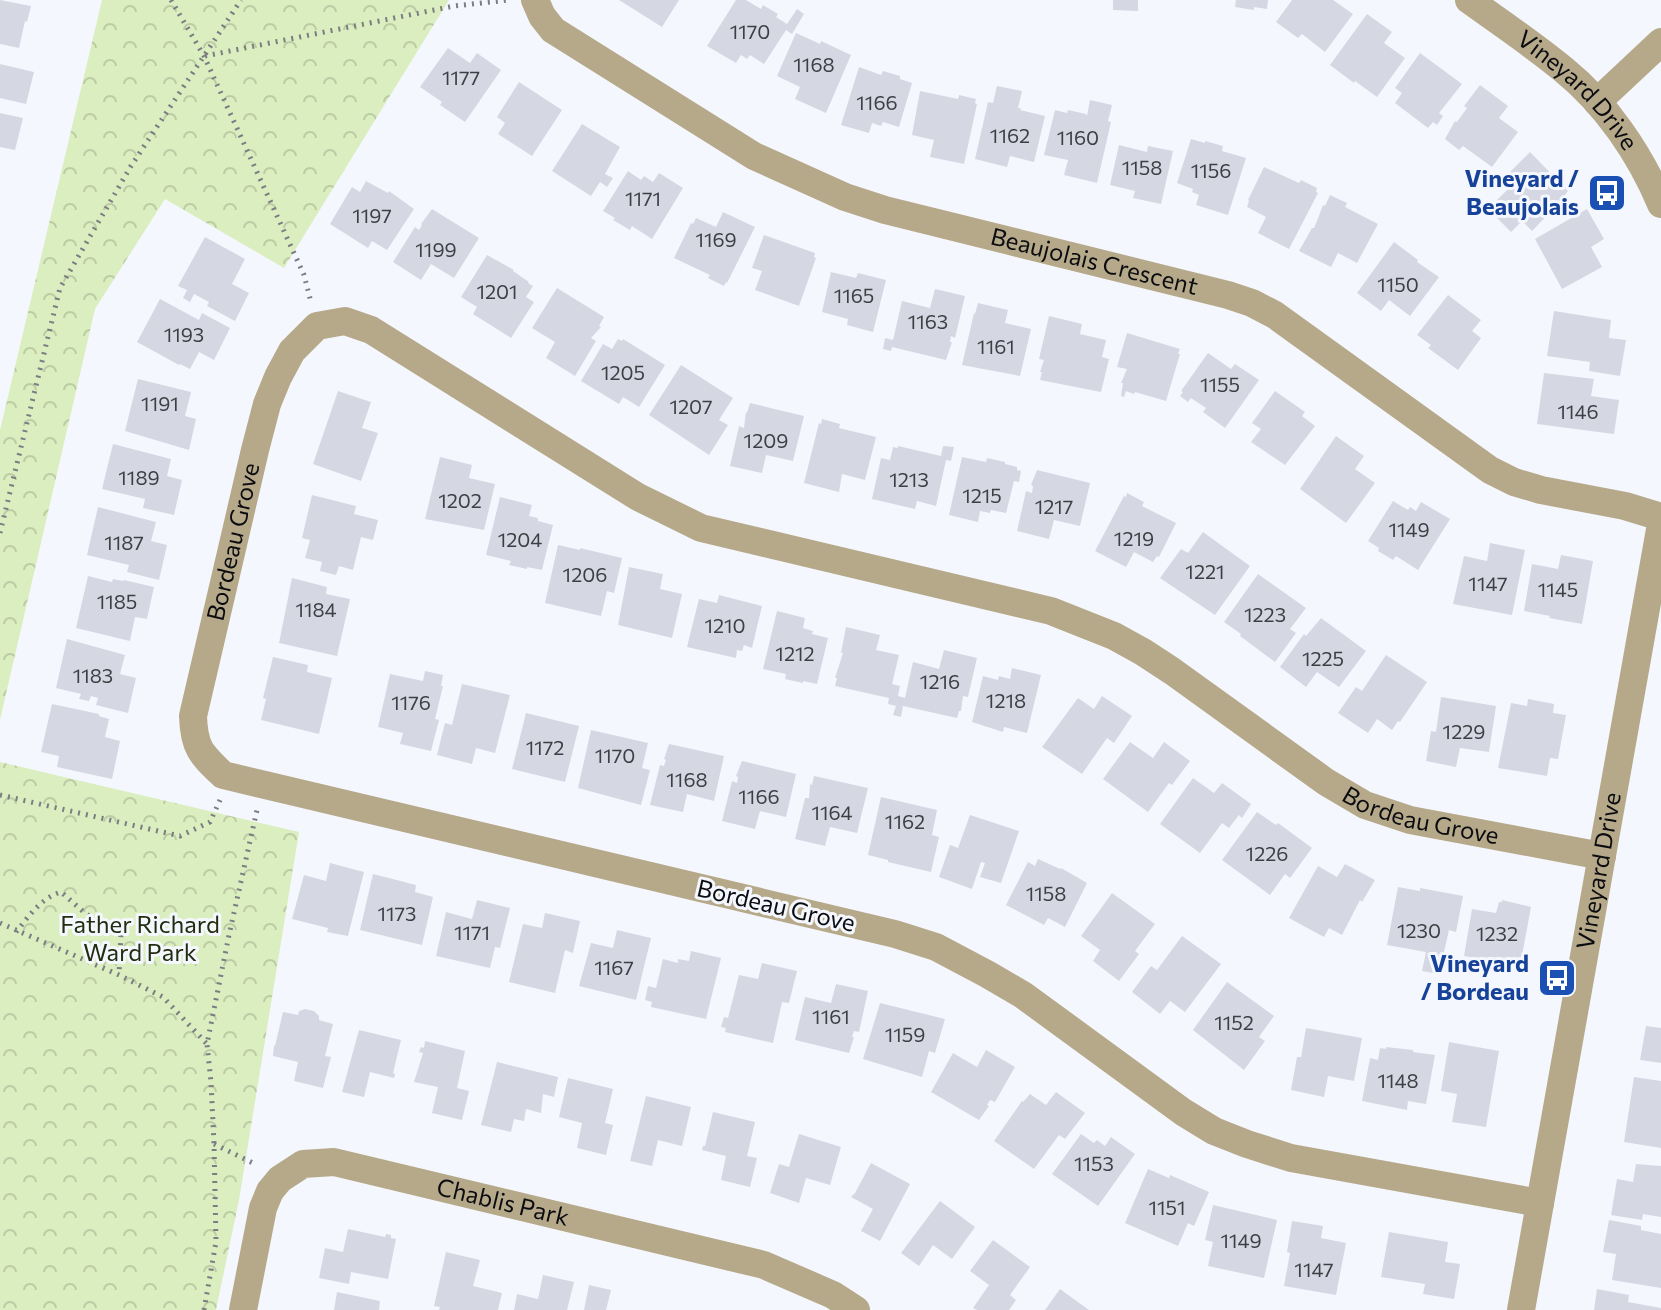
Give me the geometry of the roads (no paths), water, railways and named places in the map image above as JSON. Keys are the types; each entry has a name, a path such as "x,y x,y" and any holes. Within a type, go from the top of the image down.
{"street":[{"name":"Beaujolais Crescent","path":"535,0 553,30 754,156 845,197 885,210 1252,303 1275,315 1490,470 1514,482 1541,490 1625,506 1661,517"},
{"name":"Vineyard Drive","path":"1469,0 1566,71 1597,102 1643,167 1661,204"},
{"path":"1597,102 1661,42"},
{"name":"Bordeau Grove","path":"1540,1203 1291,1158 1214,1131 1183,1112 1023,995 936,947 880,931 223,775 202,755 194,733 193,716 267,404 292,351 317,326 345,321 371,330 638,497 701,528 1051,611 1114,636 1172,671 1326,782 1365,805 1410,820 1602,856"},
{"name":"Vineyard Drive","path":"1521,1310 1661,524"},
{"name":"Chablis Park","path":"243,1310 263,1208 270,1191 280,1179 303,1164 334,1162 764,1265 833,1295 856,1310"}],"place":[{"name":"Vineyard / Beaujolais","path":"1607,193"},
{"name":"Vineyard / Bordeau","path":"1557,978"}],"park label":[{"name":"Father Richard Ward Park","path":"140,939"}]}
